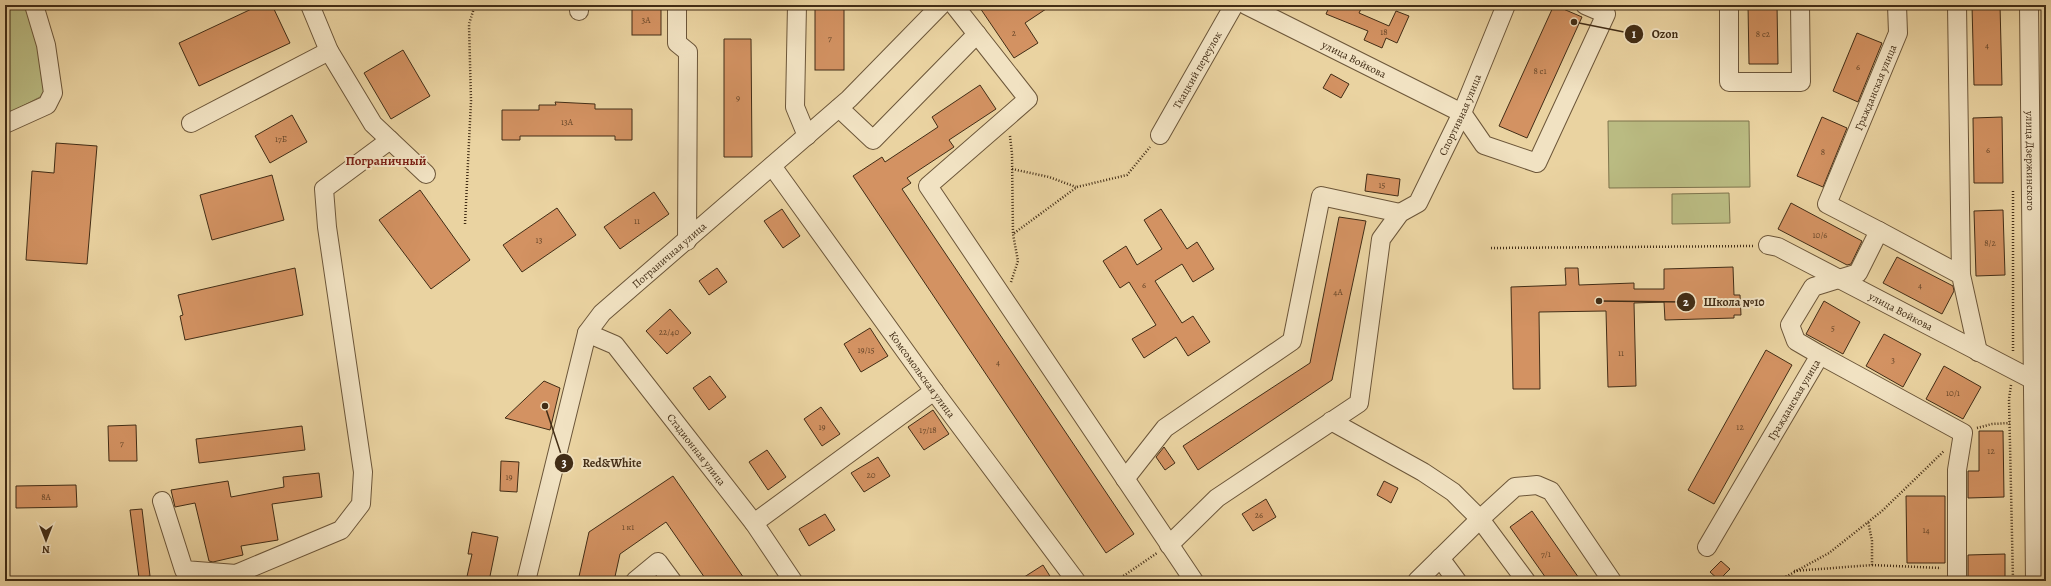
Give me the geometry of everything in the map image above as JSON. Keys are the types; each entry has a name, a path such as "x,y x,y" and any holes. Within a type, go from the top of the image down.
{"street":[{"path":"5,124 47,105 53,93 46,45 34,5"},
{"path":"310,5 329,51 373,124 426,174"},
{"path":"677,5 677,43 688,52 687,241"},
{"path":"797,5 796,107 807,136"},
{"name":"Пограничная улица","path":"526,581 587,332 602,313 839,108 941,5"},
{"path":"954,5 1028,99 928,186 1194,581"},
{"name":"Ткацкий переулок","path":"1160,135 1234,5"},
{"name":"улица Войкова","path":"1246,5 1462,113"},
{"name":"Спортивная улица","path":"1400,213 1418,203 1462,113 1506,5"},
{"path":"1462,113 1484,144 1537,163 1606,14 1585,5"},
{"path":"1729,5 1729,82 1801,82 1800,5"},
{"name":"Гражданская улица","path":"1707,547 1820,355 1796,340 1790,325 1813,286 1858,273 1880,230 1827,204 1898,33 1897,5"},
{"path":"1957,5 1961,275 1978,352"},
{"name":"улица Дзержинского","path":"2029,5 2033,380 2040,412 2035,581"},
{"path":"839,108 873,140 977,34"},
{"path":"191,123 329,51"},
{"path":"162,501 184,570 236,574 341,530 360,504 363,472 327,227 324,189 390,140"},
{"name":"Комсомольская улица","path":"772,166 934,391 1076,581"},
{"path":"1125,479 1165,428 1292,341 1321,196 1400,213 1381,239 1359,403 1217,498 1169,545"},
{"path":"1880,230 1961,275"},
{"name":"улица Войкова","path":"1768,245 1778,247 2033,380"},
{"name":"Стадионная улица","path":"587,332 615,345 754,522 793,581"},
{"path":"1820,355 1963,433 1957,470 1957,575"},
{"path":"754,522 934,391"},
{"path":"1331,422 1423,472 1453,492 1480,519 1526,581"},
{"path":"1417,581 1515,487 1537,485 1551,491 1612,581"},
{"path":"1440,558 1457,581"},
{"path":"635,581 658,562 672,581"}],"path":[{"path":"465,224 471,101 469,24 475,5"},
{"path":"1004,300 1018,261 1014,234 1012,169 1007,117"},
{"path":"1014,234 1077,187 1127,175 1160,135"},
{"path":"1012,169 1049,176 1077,187"},
{"path":"2013,187 2013,370 2009,399 2013,581"},
{"path":"1491,248 1768,245"},
{"path":"1778,581 1829,553 1882,511 1963,433 1992,424 2010,423"},
{"path":"1868,521 1872,541 1872,565"},
{"path":"1116,581 1169,545"},
{"path":"1793,572 1872,565 1957,575"}],"green space":[{"path":"5,5 27,5 38,49 46,94 5,115"},
{"path":"1608,121 1749,121 1750,187 1609,188"},
{"path":"1729,193 1730,223 1672,224 1672,194"}],"building":[{"path":"260,5 272,5 290,43 199,86 179,43"},
{"path":"632,5 661,5 661,35 632,35"},
{"path":"815,5 844,5 844,70 815,70"},
{"path":"978,5 1052,5 1025,23 1038,43 1014,58"},
{"path":"1330,5 1363,5 1359,13 1389,26 1396,11 1409,16 1397,43 1386,38 1382,48 1364,40 1368,31 1326,14"},
{"path":"1554,5 1582,17 1527,138 1499,126"},
{"path":"1748,5 1777,5 1778,64 1749,64"},
{"path":"1972,5 2000,5 2002,85 1974,85"},
{"path":"1857,33 1882,43 1858,102 1833,91"},
{"path":"724,39 751,39 752,157 724,157"},
{"path":"403,50 430,96 391,119 364,73"},
{"path":"1331,74 1349,84 1341,98 1323,88"},
{"path":"980,85 996,109 949,140 954,147 907,178 911,183 902,189 1134,534 1106,553 853,176 882,157 885,162 938,127 932,117"},
{"path":"555,102 595,104 595,109 632,109 632,140 615,140 615,136 520,136 520,140 502,140 502,110 539,110 539,105 556,105"},
{"path":"292,115 307,142 270,163 255,136"},
{"path":"1822,117 1847,128 1823,187 1797,176"},
{"path":"2002,117 2003,183 1974,183 1973,118"},
{"path":"56,143 97,146 87,264 26,260 32,171 54,173"},
{"path":"1367,174 1400,179 1398,196 1365,191"},
{"path":"272,175 284,220 212,240 200,195"},
{"path":"420,190 470,260 431,289 379,220"},
{"path":"654,192 669,214 620,249 604,227"},
{"path":"1791,203 1862,241 1851,264 1847,265 1778,229"},
{"path":"557,208 576,235 522,272 503,245"},
{"path":"782,209 800,236 783,248 764,221"},
{"path":"1161,209 1187,249 1197,242 1214,269 1193,282 1182,264 1155,281 1182,323 1193,316 1210,342 1188,356 1176,337 1144,358 1132,339 1156,325 1129,282 1120,288 1103,261 1126,246 1137,265 1162,249 1144,220"},
{"path":"2003,210 2005,275 1976,276 1974,211"},
{"path":"1339,217 1366,221 1332,380 1198,470 1183,446 1310,363"},
{"path":"1897,257 1953,286 1954,291 1942,314 1883,283"},
{"path":"1733,267 1734,295 1740,295 1741,315 1734,315 1734,318 1665,320 1664,302 1634,303 1636,386 1608,387 1606,311 1539,312 1540,389 1513,389 1511,287 1566,285 1565,268 1578,268 1579,285 1634,283 1634,289 1664,289 1664,269"},
{"path":"295,268 303,315 185,340 180,316 183,315 178,295"},
{"path":"717,268 727,282 709,295 699,281"},
{"path":"1824,301 1860,322 1843,354 1806,334"},
{"path":"670,309 691,333 667,354 646,331"},
{"path":"870,328 888,356 861,372 844,344"},
{"path":"1884,334 1921,354 1903,387 1866,366"},
{"path":"1766,350 1792,365 1714,504 1688,490"},
{"path":"1944,366 1981,387 1963,419 1926,399"},
{"path":"710,376 726,397 709,410 693,388"},
{"path":"544,381 560,388 550,430 505,418"},
{"path":"821,407 840,434 822,446 804,419"},
{"path":"933,410 949,434 924,450 908,427"},
{"path":"136,425 137,461 109,461 108,426"},
{"path":"302,426 305,450 199,463 196,439"},
{"path":"1979,431 2003,431 2004,497 1968,498 1968,471 1979,471"},
{"path":"1164,447 1175,463 1165,470 1156,457"},
{"path":"767,450 786,477 768,490 749,462"},
{"path":"878,457 890,476 864,492 851,473"},
{"path":"501,461 519,462 517,492 500,491"},
{"path":"319,473 322,497 272,504 278,540 241,546 243,555 213,562 209,561 195,503 175,507 171,490 228,481 231,497 284,487 283,477"},
{"path":"673,476 746,581 707,581 666,522 620,554 614,581 578,581 589,532"},
{"path":"1384,481 1398,488 1391,503 1377,495"},
{"path":"76,485 77,507 16,508 16,486"},
{"path":"1906,496 1945,496 1945,563 1907,563"},
{"path":"1266,499 1276,517 1253,531 1242,514"},
{"path":"142,509 150,576 139,578 130,510"},
{"path":"1532,511 1581,581 1548,581 1510,527"},
{"path":"825,514 835,530 809,546 799,529"},
{"path":"472,532 498,537 489,581 466,581 472,554 468,554"},
{"path":"2005,554 2005,581 1968,581 1968,555"},
{"path":"1721,561 1730,569 1719,580 1710,572"},
{"path":"1043,565 1053,581 1018,581"}],"place":[{"name":"Ozon","path":"1574,22"},
{"name":"Школа №10","path":"1599,301"},
{"name":"Red&White","path":"545,406"}],"district":[{"name":"Пограничный","path":"386,160"}]}
